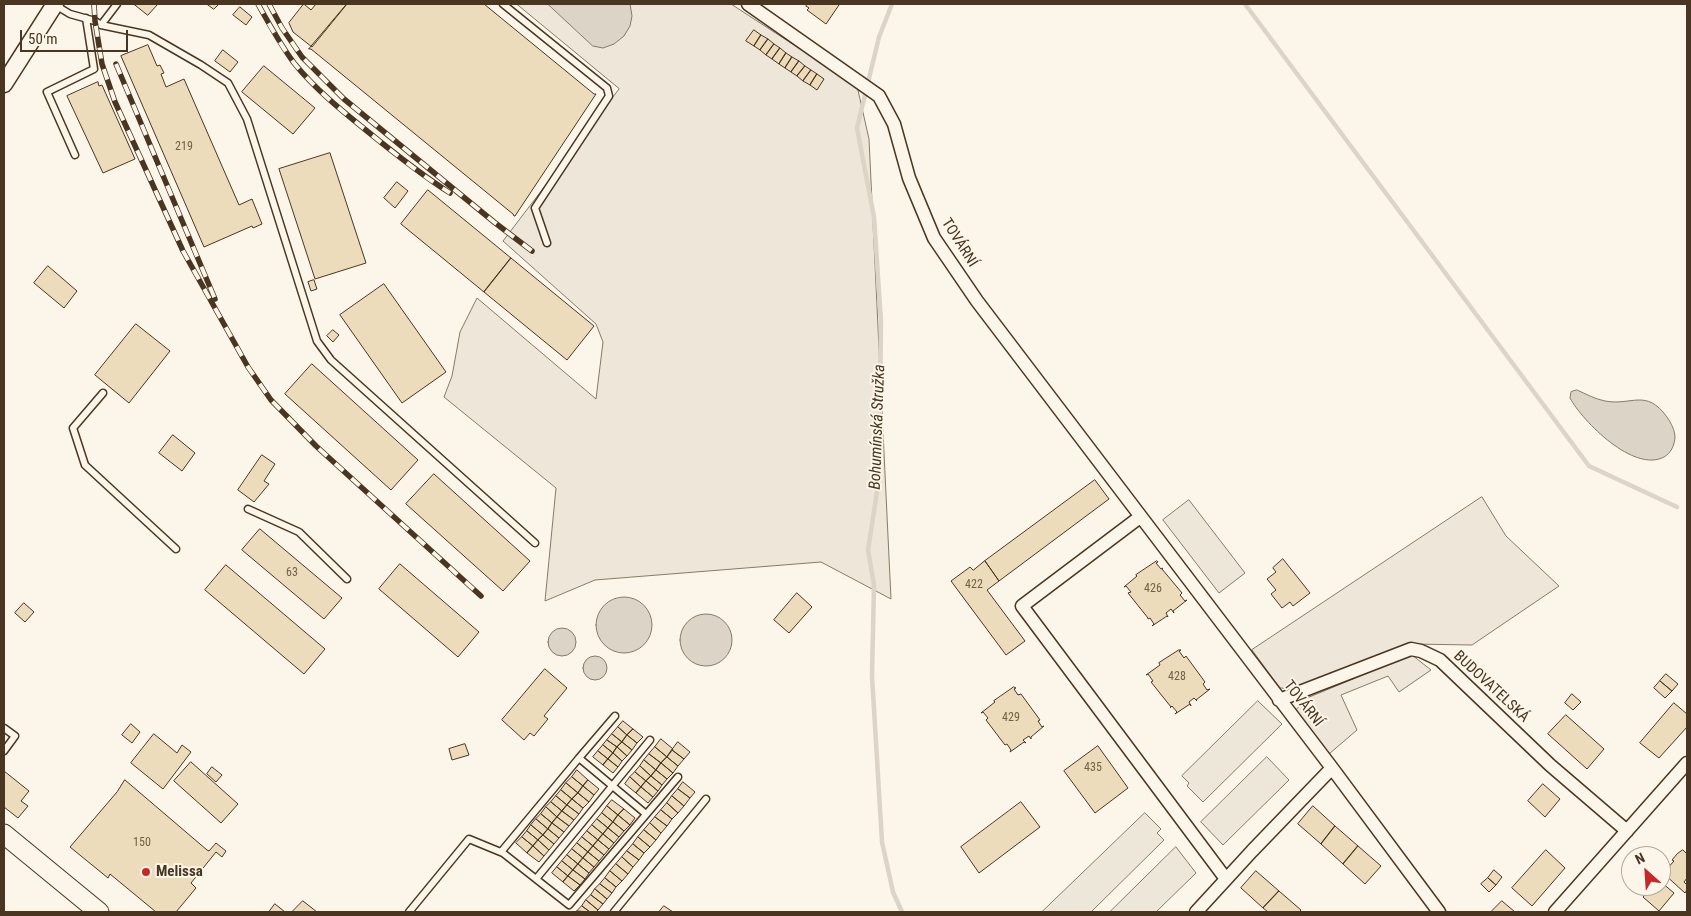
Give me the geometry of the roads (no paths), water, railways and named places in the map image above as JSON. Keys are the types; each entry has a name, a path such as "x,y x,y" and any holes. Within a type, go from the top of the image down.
{"main road":[{"path":"4,834 99,912"}],"street":[{"path":"4,84 55,4"},
{"name":"TOVÁRNÍ","path":"748,4 879,96 894,124 909,178 934,238 977,301 1332,768 1439,912"},
{"path":"1140,517 1022,606 1226,879"},
{"name":"BUDOVATELSKÁ","path":"1279,700 1411,649 1421,650 1440,660 1550,765 1627,830"},
{"path":"1555,912 1687,763"},
{"path":"1196,912 1332,768"}],"lane":[{"path":"55,4 70,14 95,21 101,25 150,36 201,64 228,83 247,118 317,341 331,360 535,543"},
{"path":"101,25 117,4"},
{"path":"503,4 607,88 609,96 535,208 548,243"},
{"path":"74,155 46,92 94,69 86,18"},
{"path":"103,393 73,428 85,465 176,549"},
{"path":"248,509 299,532 347,579"},
{"path":"501,852 615,716"},
{"path":"4,728 15,736 4,751"},
{"path":"536,879 650,740"},
{"path":"579,758 646,814"},
{"path":"408,912 469,838 501,852 570,905 678,777"},
{"path":"614,912 706,800"}],"waterway":[{"name":"Bohumínská Stružka","path":"892,4 879,37 857,128 874,217 881,322 879,479 868,550 874,585 872,676 882,842 893,892 902,912"},
{"path":"1245,4 1589,466 1677,507"}],"railway":[{"path":"94,4 102,64 115,102 183,251 248,367 271,400 316,446 481,596"},
{"path":"258,4 289,56 319,90 397,155 450,193"},
{"path":"269,4 282,28 302,57 344,99 532,251"},
{"path":"116,64 215,299"}],"place":[{"name":"Melissa","path":"146,872"}]}
